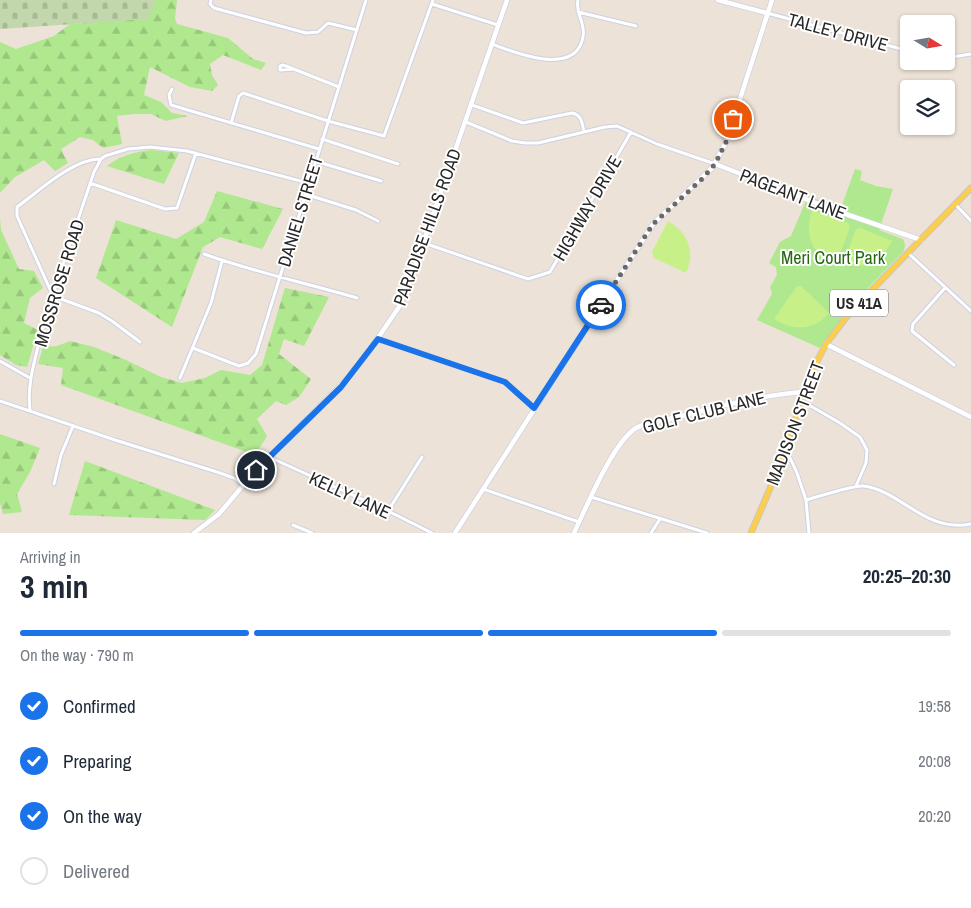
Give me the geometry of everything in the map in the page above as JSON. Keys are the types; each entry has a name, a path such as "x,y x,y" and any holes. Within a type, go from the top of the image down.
{"main road":[{"name":"MADISON STREET","path":"751,533 786,449 811,373 826,344 850,314 971,188"}],"street":[{"name":"DANIEL STREET","path":"193,348 239,366 248,363 256,354 366,0"},
{"name":"PARADISE HILLS ROAD","path":"194,533 220,514 269,457 341,387 378,339 399,307 424,243 507,0"},
{"path":"492,44 528,57 560,59 570,56 578,50 583,40 584,30 578,12 578,0"},
{"path":"718,0 767,13"},
{"path":"455,533 653,224 702,179 715,164 726,142 772,0"},
{"path":"211,2 214,8 306,33 318,32 328,23 357,30"},
{"path":"231,123 240,93 328,121 384,136 432,2 499,26"},
{"path":"578,12 636,26"},
{"name":"TALLEY DRIVE","path":"767,13 900,49"},
{"path":"955,57 971,54"},
{"path":"294,69 339,87"},
{"path":"172,89 169,95 171,105 319,149"},
{"path":"472,104 523,123 572,113 576,114 581,119 584,132"},
{"name":"PAGEANT LANE","path":"466,122 512,141 525,144 617,126 657,144 715,164 834,210 921,240"},
{"name":"HIGHWAY DRIVE","path":"424,243 528,279 550,272 631,132"},
{"path":"322,140 398,164"},
{"path":"140,342 99,312 53,296 17,216 17,208 75,165 142,147 166,148 196,153 308,183"},
{"path":"90,183 165,209 177,208 196,153"},
{"name":"MOSSROSE ROAD","path":"30,410 28,397 30,378 53,296 90,183 101,159"},
{"path":"315,161 381,181"},
{"path":"305,194 356,210 378,221"},
{"path":"955,204 971,221"},
{"path":"907,253 971,311"},
{"path":"204,254 280,278 304,282 357,298"},
{"path":"180,378 211,303 222,261"},
{"path":"945,288 913,324 912,331 954,364"},
{"path":"378,339 505,382 534,408"},
{"path":"826,344 971,417"},
{"path":"0,361 30,378"},
{"name":"GOLF CLUB LANE","path":"574,533 590,496 620,445 636,428 720,406 782,393 804,392"},
{"path":"0,401 217,472 234,478 244,485"},
{"path":"801,401 840,423 860,437 866,450 866,463 856,486"},
{"path":"54,484 61,455 73,426"},
{"path":"786,449 806,500 809,533"},
{"name":"KELLY LANE","path":"269,457 432,533"},
{"path":"388,512 422,458"},
{"path":"806,500 861,485 873,488 919,519"},
{"path":"483,489 579,523"},
{"path":"590,496 707,533"},
{"path":"651,533 660,519"},
{"path":"933,525 948,529 971,524"},
{"path":"293,525 312,533"}],"green space":[{"path":"0,0 156,0 148,19 0,29"},
{"path":"107,0 177,0 175,19 177,24 228,38 253,59 266,63 261,70 223,55 210,64 212,75 218,85 212,91 190,87 150,67 144,95 161,102 172,113 188,116 166,121 151,114 117,116 122,144 103,148 93,140 80,137 61,149 68,163 55,171 44,160 15,177 0,193 0,42 16,49 54,36 70,24 89,23"},
{"path":"152,150 179,153 164,184 107,166 128,155"},
{"name":"Meri Court Park","path":"855,169 862,171 860,180 876,186 893,189 879,230 903,239 904,251 853,303 820,348 757,320 772,294 770,287 777,275 776,267 769,263 780,242 791,236 808,196 841,208"},
{"path":"217,191 283,209 262,249 220,237 203,247 172,327 96,278 116,220 176,239 204,222"},
{"path":"812,210 848,223 850,227 837,262 821,255 812,243 809,227"},
{"path":"0,218 1,230 19,269 34,271 43,288 30,298 24,323 38,330 27,367 16,365 0,355"},
{"path":"668,221 681,231 688,243 690,258 686,273 654,258 652,252"},
{"path":"860,228 892,241 878,259 859,266 844,262 856,229"},
{"path":"797,286 801,286 829,313 823,319 810,326 788,326 774,319"},
{"path":"285,288 329,297 304,346 284,339 279,354 311,379 299,397 286,405 276,401 257,419 267,436 255,455 61,385 63,368 38,364 43,347 57,346 70,341 94,347 161,377 182,383 205,378 221,370 250,375 262,365"},
{"path":"0,434 40,448 30,472 17,494 22,512 3,514 0,503"},
{"path":"85,461 215,510 205,520 69,515"}],"way so far":[{"path":"601,305 653,224 702,179 715,164 726,142 733,119"}],"route":[{"path":"256,470 341,387 378,339 505,382 534,408 601,305"}]}
